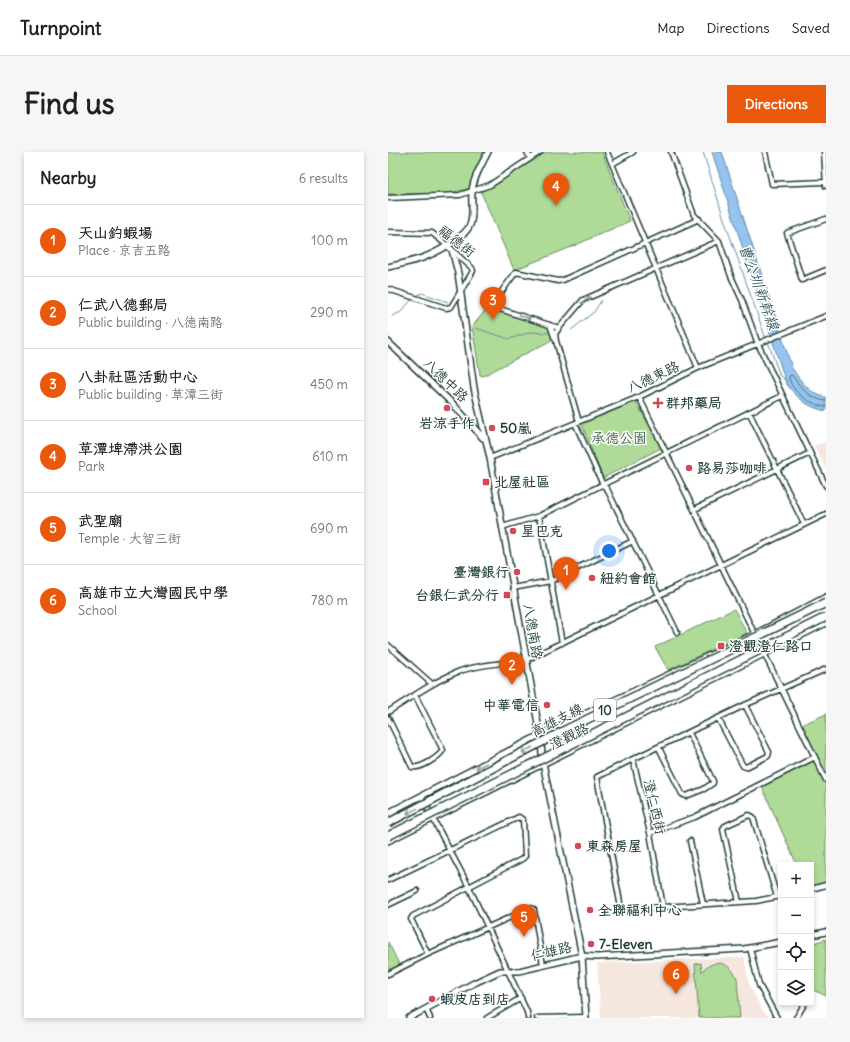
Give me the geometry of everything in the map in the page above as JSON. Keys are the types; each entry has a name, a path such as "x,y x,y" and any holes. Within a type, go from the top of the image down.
{"highway":[{"name":"高雄支線","path":"388,823 565,730 826,603"},
{"name":"高雄支線","path":"388,836 826,617"}],"street":[{"path":"388,267 422,260 448,246 467,231 470,224 472,191 479,170 488,152"},
{"path":"527,152 530,158"},
{"path":"388,198 442,197 460,195 490,185 540,152"},
{"path":"607,152 698,368"},
{"path":"612,164 633,152"},
{"path":"671,152 692,210 719,240 730,276 742,300 758,344 826,486"},
{"path":"765,152 772,184 825,184 824,152"},
{"path":"491,306 516,272 558,281 699,219"},
{"path":"826,219 787,233 802,280 826,270"},
{"name":"福德街","path":"388,232 432,233 473,270 451,307 446,308 388,289"},
{"path":"556,341 555,334 583,300 719,240"},
{"name":"八德南路","path":"452,250 460,290 474,388 484,439 490,458 540,735 543,763 582,956 586,1017"},
{"path":"484,304 559,328"},
{"name":"八德東路","path":"490,458 577,423 698,368 826,316"},
{"path":"550,325 556,341 577,423 603,484 607,488 677,632"},
{"name":"八德中路","path":"388,342 453,404 484,439"},
{"path":"639,396 826,780"},
{"path":"502,527 539,516 782,396"},
{"path":"749,412 804,524"},
{"path":"695,509 778,470 810,453"},
{"path":"388,712 432,684 461,671 476,667 526,660 826,514"},
{"path":"539,516 562,643"},
{"path":"513,588 551,581 633,541"},
{"name":"澄觀路","path":"388,813 540,735 755,634 826,597"},
{"name":"澄觀路","path":"388,841 826,623"},
{"path":"388,645 432,684"},
{"path":"778,897 738,902 625,910 621,908 597,777 745,705 826,669"},
{"path":"388,718 412,767 418,767 440,755 443,750 415,695"},
{"path":"718,718 743,766 746,767 768,756 769,752 745,705"},
{"path":"658,748 682,794 686,796 704,789 713,783 713,781 689,733"},
{"path":"650,833 695,817 815,757"},
{"name":"澄仁西街","path":"632,759 650,833 663,907"},
{"path":"421,796 469,886 521,998 528,1018"},
{"path":"388,823 396,809"},
{"path":"738,902 723,829 725,826 749,815 753,817 778,894"},
{"path":"388,880 519,817 523,820 525,856 411,918 428,954"},
{"path":"690,841 703,904"},
{"path":"814,888 826,885"},
{"path":"388,905 417,891"},
{"path":"388,974 428,954 531,908 534,910 542,965"},
{"path":"814,935 826,932"},
{"name":"仁雄路","path":"409,1018 474,983 500,971 519,971 582,956 604,957 750,948 778,943"},
{"path":"750,948 759,985 777,1018"},
{"path":"487,1018 521,998"},
{"path":"796,1018 803,1006"},
{"path":"426,1009 430,1018"},
{"path":"537,1018 586,1017"}],"shaded area":[{"path":"826,442 826,469 814,446"},
{"path":"744,957 749,984 762,1010 769,1017 768,1018 601,1018 597,963"}],"green space":[{"path":"388,152 484,152 475,173 471,188 445,194 388,194"},
{"path":"547,152 602,152 630,221 514,270 481,192"},
{"path":"487,308 549,326 552,337 550,341 483,376 480,375 472,327"},
{"name":"承德公園","path":"635,400 661,448 603,478 581,423"},
{"path":"734,609 747,633 668,670 655,647"},
{"path":"826,714 826,885 814,888 814,862 796,862 761,785 814,757 799,726"},
{"path":"826,939 826,996 814,990 814,943"},
{"path":"388,942 400,966 388,971"},
{"path":"701,963 702,972 711,965 721,963 734,972 737,978 740,1018 699,1018 695,964"}],"water":[{"path":"712,152 722,152 792,368 810,390 820,396 826,397 826,411 808,405 794,393 786,383"}],"waterway":[{"name":"曹公圳新幹線","path":"703,152 725,222 766,339"},
{"path":"416,296 422,293 448,302"},
{"path":"392,316 401,312 413,298"},
{"path":"571,330 594,312 601,301"},
{"path":"475,328 509,339 531,332 548,333"},
{"name":"曹公圳新幹線","path":"768,342 780,376 787,381"}],"place":[{"name":"草潭埤滯洪公園","path":"556,206"},
{"name":"八卦社區活動中心","path":"493,320"},
{"name":"群邦藥局","path":"658,403"},
{"name":"岩涼手作","path":"447,408"},
{"name":"50嵐","path":"492,428"},
{"name":"路易莎咖啡","path":"689,468"},
{"name":"北屋社區","path":"486,482"},
{"name":"星巴克","path":"513,531"},
{"name":"臺灣銀行","path":"517,572"},
{"name":"紐約會館","path":"592,578"},
{"name":"天山釣蝦場","path":"566,590"},
{"name":"台銀仁武分行","path":"507,595"},
{"name":"澄觀澄仁路口","path":"721,646"},
{"name":"仁武八德郵局","path":"512,685"},
{"name":"中華電信","path":"547,705"},
{"name":"東森房屋","path":"578,846"},
{"name":"全聯福利中心","path":"590,910"},
{"name":"武聖廟","path":"524,937"},
{"name":"7-Eleven","path":"591,944"},
{"name":"高雄市立大灣國民中學","path":"676,994"},
{"name":"蝦皮店到店","path":"432,999"}]}
